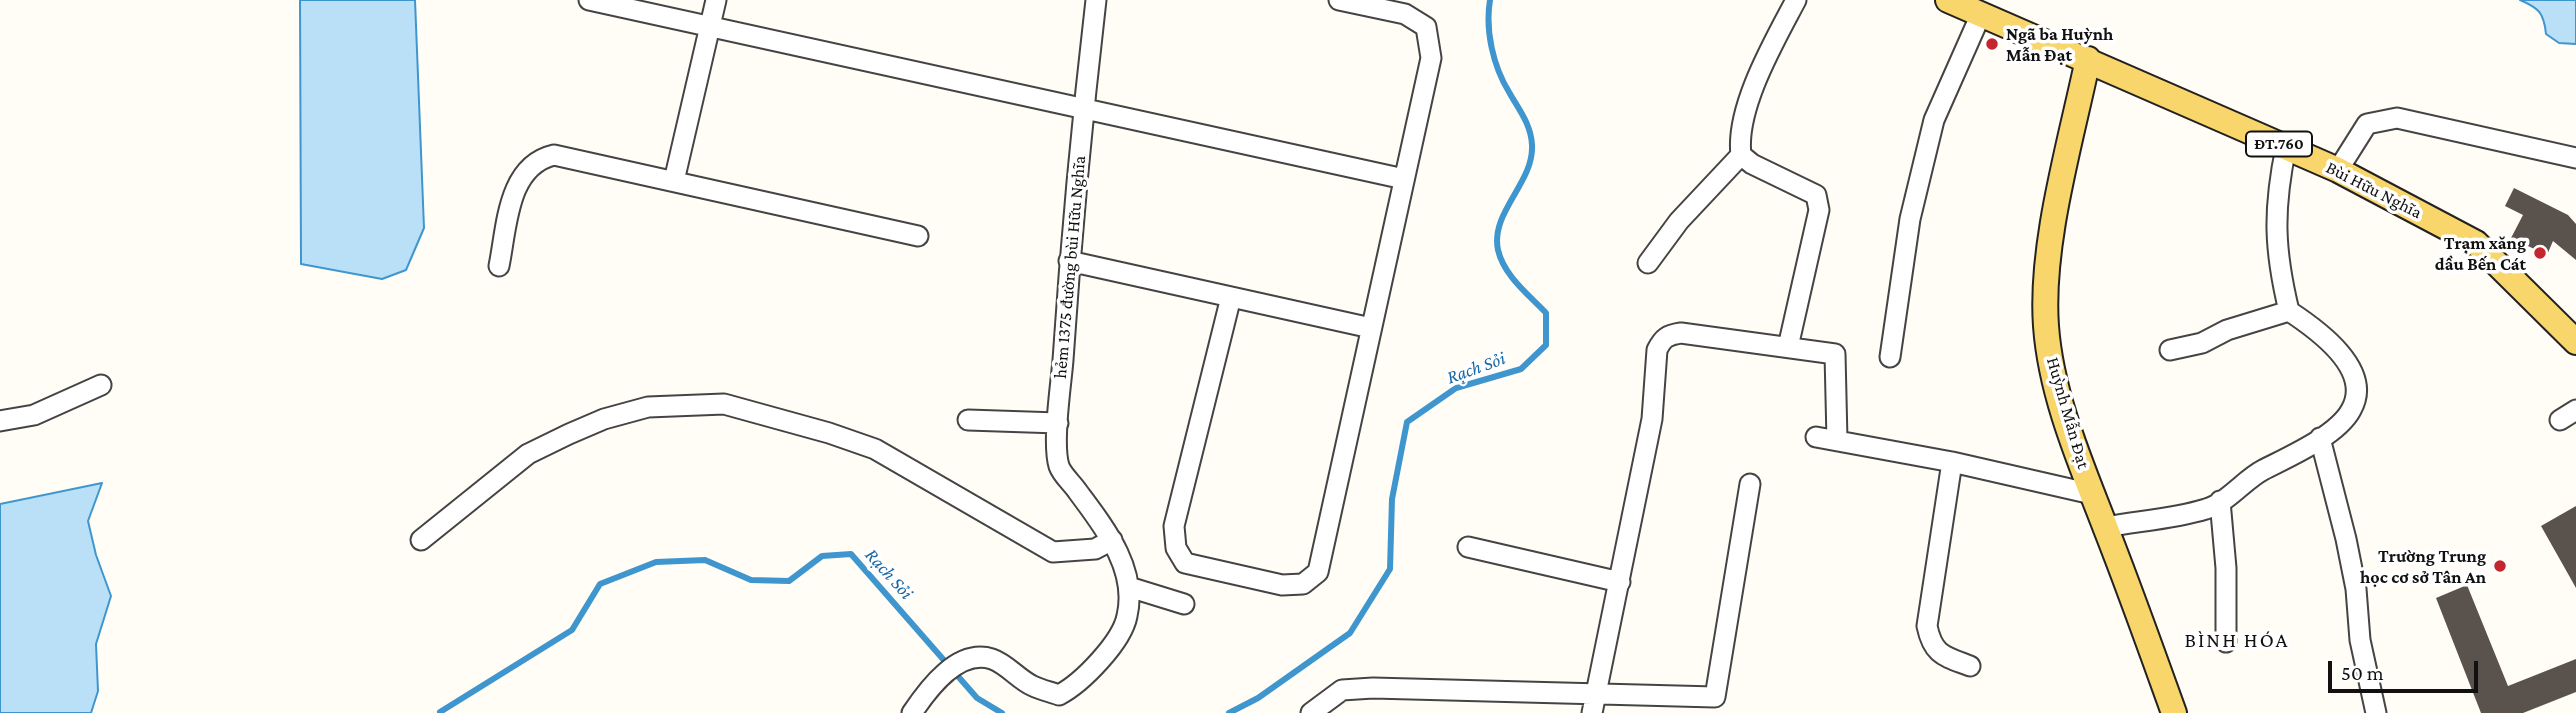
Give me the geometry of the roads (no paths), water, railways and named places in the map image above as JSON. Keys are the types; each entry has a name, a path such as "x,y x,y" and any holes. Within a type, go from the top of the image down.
{"main road":[{"name":"Bùi Hữu Nghĩa","path":"1948,0 2338,170 2476,243 2576,342"},
{"name":"Huỳnh Mẫn Đạt","path":"2088,60 2057,207 2046,324 2052,371 2092,494 2175,713"}],"street":[{"path":"589,0 1404,179"},
{"path":"674,181 716,0"},
{"name":"hẻm 1375 đường bùi Hữu Nghĩa","path":"1096,0 1069,261 1058,423 1059,466 1112,540 1129,587"},
{"path":"1231,297 1174,526 1176,548 1185,563 1270,583 1303,584 1318,572 1431,58 1426,27 1405,14 1339,0"},
{"path":"1648,263 1679,221 1741,155 1742,122 1774,42 1797,0"},
{"path":"1890,357 1910,219 1934,120 1981,14"},
{"path":"2338,170 2367,124 2397,118 2576,158"},
{"path":"2106,527 2208,509 2251,477 2320,438 2351,411 2357,386 2349,368 2334,346 2289,311 2274,223 2276,194 2286,147"},
{"path":"499,266 520,179 542,158 554,155 918,236"},
{"path":"1741,155 1752,164 1816,195 1819,210 1788,347"},
{"path":"1069,261 1371,328"},
{"path":"2170,350 2202,343 2227,330 2289,311"},
{"path":"1592,713 1654,408 1657,350 1669,334 1835,354 1837,440"},
{"path":"0,421 34,415 101,386"},
{"path":"421,540 528,454 569,434 604,419 648,407 724,404 829,433 874,449 1053,552 1094,550 1112,540"},
{"path":"968,420 1058,423"},
{"path":"1816,437 1952,462 2092,494"},
{"path":"2320,438 2346,539 2356,589 2360,640 2376,713"},
{"path":"1952,462 1927,626 1931,644 1941,654 1970,666"},
{"path":"1311,713 1342,690 1373,688 1715,697 1750,484"},
{"path":"2220,501 2226,568 2226,642"},
{"path":"1468,547 1620,582"},
{"path":"912,713 931,684 967,660 982,657 994,660 1033,686 1059,695 1075,686 1119,635 1127,616 1129,587 1184,604"}],"water":[{"path":"300,0 415,0 424,228 406,270 382,279 301,264"},
{"path":"2520,0 2576,0 2576,44 2559,43 2546,34 2539,12"},
{"path":"102,483 88,521 96,555 111,596 96,644 98,691 91,713 0,713 0,504"}],"waterway":[{"name":"Rạch Sỏi","path":"1229,713 1258,698 1350,633 1390,569 1392,499 1407,422 1456,388 1521,369 1546,345 1546,313 1511,277 1498,250 1500,223 1526,172 1532,145 1527,124 1503,82 1495,59 1490,35 1490,0"},
{"name":"Rạch Sỏi","path":"440,712 572,630 600,584 656,562 705,560 751,580 789,581 822,556 851,554 977,698 1002,713"}],"place":[{"name":"Ngã ba Huỳnh Mẫn Đạt","path":"1992,44"},
{"name":"Trạm xăng dầu Bến Cát","path":"2540,253"},
{"name":"Trường Trung học cơ sở Tân An","path":"2500,566"}],"district":[{"name":"BÌNH HÓA","path":"2237,641"}]}
